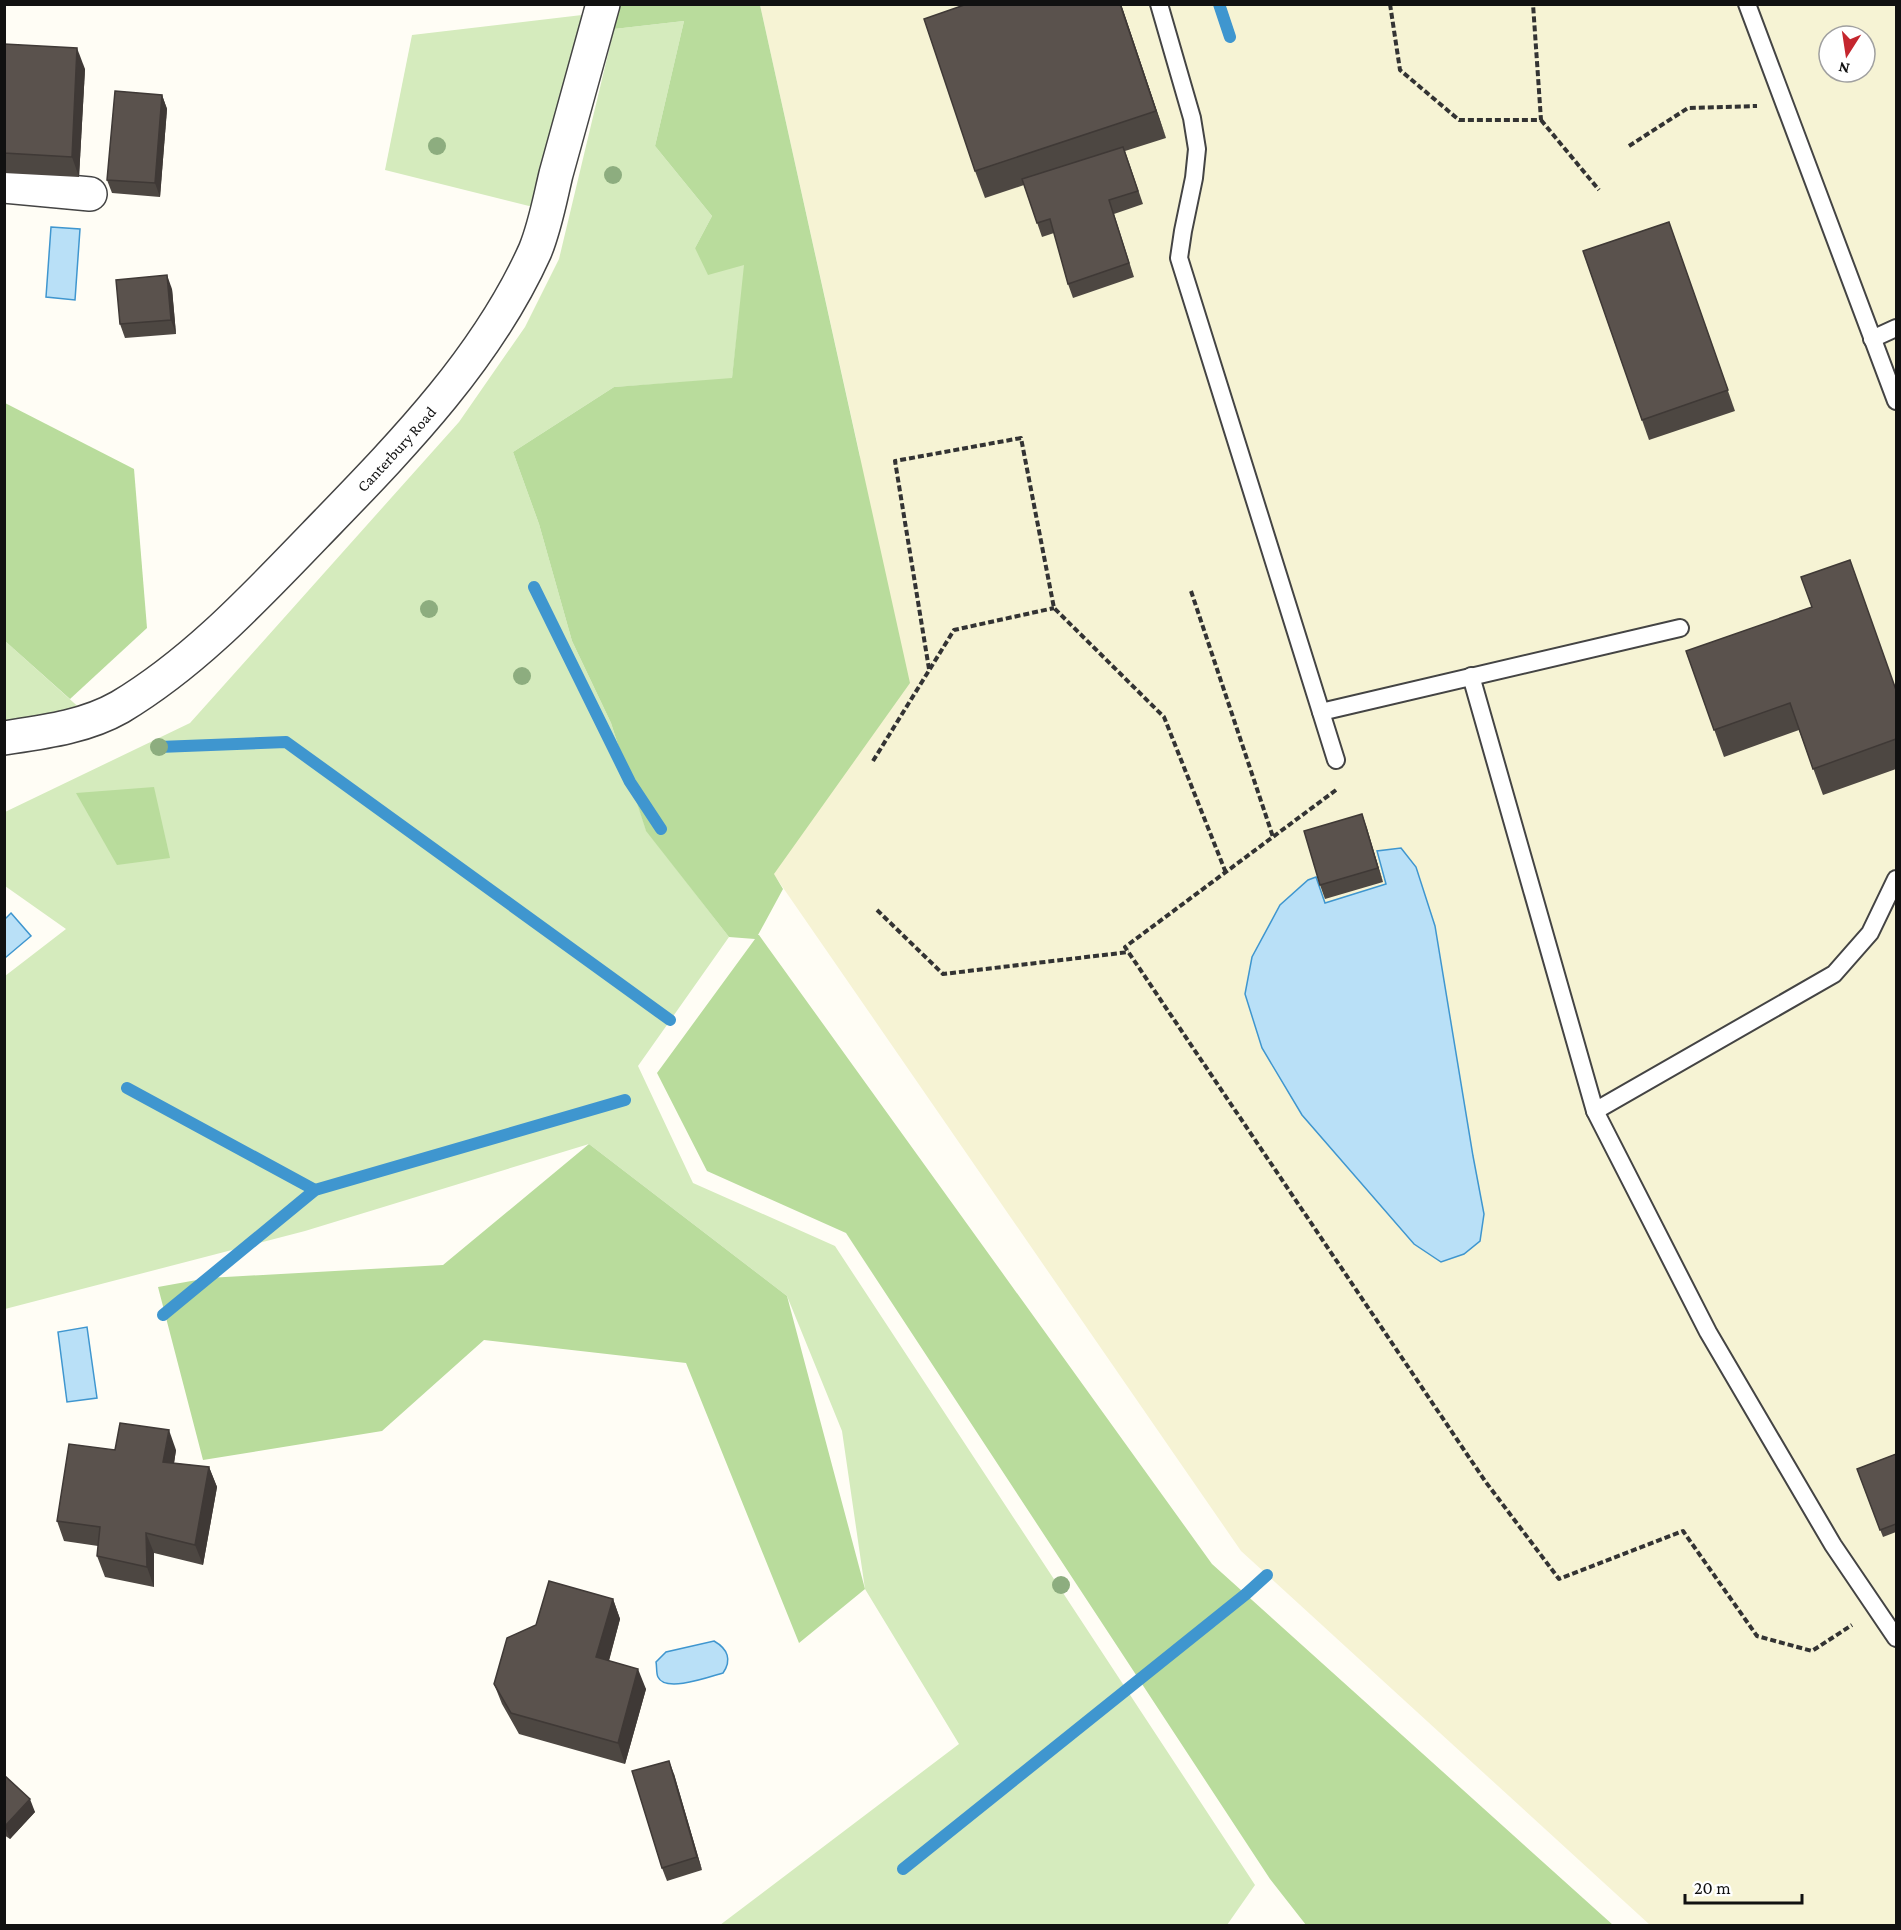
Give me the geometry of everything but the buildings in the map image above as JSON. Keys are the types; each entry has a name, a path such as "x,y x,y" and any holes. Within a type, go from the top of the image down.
{"street":[{"name":"Canterbury Road","path":"4,738 63,729 93,720 119,707 170,673 236,617 406,440 459,375 501,315 536,249 603,4"},
{"path":"4,186 90,194"}],"lane":[{"path":"1159,4 1192,118 1197,149 1179,258 1336,760"},
{"path":"1747,4 1896,401"},
{"path":"1872,339 1896,328"},
{"path":"1321,712 1680,628"},
{"path":"1472,676 1594,1111 1708,1332 1833,1545 1896,1638"},
{"path":"1594,1111 1834,974 1870,933 1896,879"}],"path":[{"path":"1390,4 1400,70 1459,120 1541,120"},
{"path":"1533,4 1541,120 1599,190"},
{"path":"1629,146 1688,108 1784,106"},
{"path":"929,669 895,461 1021,438 1054,608 1164,717 1226,873"},
{"path":"1191,591 1273,837"},
{"path":"873,761 954,630 1054,608"},
{"path":"1336,760 1343,785 1125,947 1485,1481 1559,1580 1683,1531 1757,1636 1812,1651 1876,1609"},
{"path":"877,910 943,974 1129,952"}],"shaded area":[{"path":"760,5 1896,5 1896,1925 1650,1925 1241,1551 570,579 860,456"}],"green space":[{"path":"617,5 760,5 910,683 774,874 783,889 758,935 1212,1564 1613,1925 1306,1925 1270,1879 846,1233 707,1171 657,1073 755,939 729,937 646,831 611,723 572,641 539,524 513,452 614,387 732,378 744,265 708,275 695,248 712,216 655,146 684,21 614,29"},
{"path":"582,15 533,207 385,170 412,35"},
{"path":"684,21 655,146 712,216 695,248 745,265 732,379 614,387 513,452 539,524 572,641 611,723 646,830 729,937 638,1066 693,1183 835,1246 1255,1885 1227,1925 720,1925 959,1744 865,1589 842,1431 787,1296 589,1144 305,1231 5,1309 5,976 66,929 5,886 5,812 190,723 459,422 525,327 559,259 614,29"},
{"path":"5,403 134,469 147,628 70,699 5,641"},
{"path":"5,641 93,720 5,755"},
{"path":"154,787 170,858 117,865 76,793"},
{"path":"589,1144 787,1296 865,1589 799,1643 686,1363 484,1340 382,1431 203,1460 158,1287 208,1278 443,1265"}],"water":[{"path":"51,227 80,229 75,300 46,297"},
{"path":"1401,848 1416,867 1435,926 1484,1214 1480,1241 1464,1254 1441,1262 1414,1244 1302,1115 1262,1048 1245,994 1252,957 1280,905 1308,880 1316,877 1325,903 1386,884 1377,851"},
{"path":"11,913 31,936 5,958 5,919"},
{"path":"87,1327 97,1398 67,1402 58,1332"},
{"path":"714,1641 723,1648 727,1655 727,1664 723,1673 678,1684 662,1682 658,1677 656,1662 666,1652"}],"waterway":[{"path":"1219,4 1230,37"},
{"path":"534,587 630,782 661,829"},
{"path":"159,747 286,742 670,1020"},
{"path":"127,1088 315,1190"},
{"path":"163,1315 315,1190 625,1100"},
{"path":"903,1869 1267,1575"}]}
